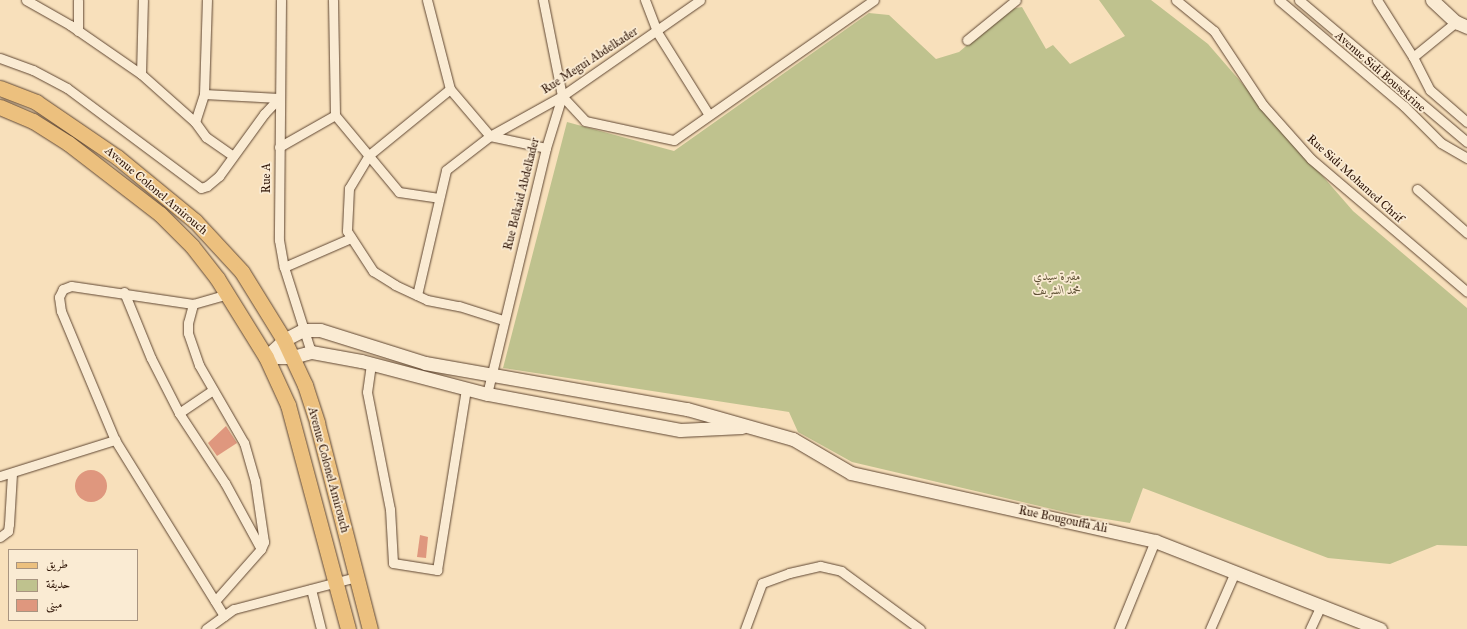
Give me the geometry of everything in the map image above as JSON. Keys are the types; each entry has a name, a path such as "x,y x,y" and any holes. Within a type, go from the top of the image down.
{"main road":[{"name":"Avenue Colonel Amirouch","path":"0,88 36,102 74,126 117,157 195,221 242,272 284,340 305,385 317,422 370,629"},
{"name":"Avenue Colonel Amirouch","path":"0,107 33,121 68,143 160,214 192,246 228,294 266,358 288,405 348,629"}],"street":[{"path":"26,0 78,30 141,74 195,122 206,137 233,156"},
{"path":"78,0 78,30"},
{"path":"141,74 143,0"},
{"path":"195,122 204,94 207,0"},
{"name":"Rue A","path":"281,0 279,240 284,268 311,352"},
{"path":"333,0 335,115 399,192 439,198"},
{"path":"426,0 450,89 490,136 546,148"},
{"name":"Rue Belkaid Abdelkader","path":"487,394 503,320 546,148 562,96 543,0"},
{"path":"645,0 657,32 709,115"},
{"name":"Rue Megui Abdelkader","path":"417,296 446,170 490,136 562,96 657,32 700,0"},
{"path":"562,96 585,121 674,140 874,0"},
{"path":"967,40 1016,0"},
{"name":"Rue Sidi Mohamed Chrif","path":"1176,0 1214,31 1263,105 1311,159 1467,292"},
{"name":"Avenue Sidi Bousekrine","path":"1279,0 1404,106 1441,143 1467,158"},
{"name":"Avenue Sidi Bousekrine","path":"1299,0 1467,142"},
{"name":"Avenue Sidi Bousekrine","path":"1377,0 1413,57 1430,90 1467,122"},
{"path":"1413,57 1461,24 1432,0"},
{"path":"0,58 33,70 67,88 201,188 207,186 219,176 279,98"},
{"path":"450,89 369,155 349,188 347,231 372,272 417,296 503,320"},
{"path":"204,94 279,98"},
{"path":"279,146 335,115"},
{"path":"1417,189 1467,233"},
{"path":"284,268 351,238"},
{"path":"224,616 115,440 61,311 59,297 63,289 71,286 124,292 193,304 228,294"},
{"path":"124,292 151,358 179,413 225,483 261,549"},
{"path":"193,304 188,323 188,333 199,365 244,443 256,488 263,538 261,549 215,601"},
{"path":"266,358 284,340 303,330"},
{"name":"Rue Bougouffa Ali","path":"303,330 320,330 426,363 491,376 687,409 742,426 792,439 851,473 1155,541 1235,572 1320,608 1380,629"},
{"path":"266,358 292,357 311,352 371,364 487,394 680,430 742,426"},
{"path":"371,364 367,392 390,509 393,563 437,570 466,389"},
{"path":"179,413 213,390"},
{"path":"0,476 12,474 115,440"},
{"path":"0,537 8,531 12,474"},
{"path":"1119,629 1155,541"},
{"path":"745,629 762,583 789,573 820,566 841,571 920,629"},
{"path":"1210,629 1235,572"},
{"path":"206,629 234,610 356,577"},
{"path":"312,589 321,629"},
{"path":"1310,629 1320,608"}],"green space":[{"name":"مقبرة سيدي محمد الشريف","path":"1099,0 1151,0 1208,44 1353,211 1467,308 1467,546 1437,545 1390,564 1328,558 1143,488 1130,523 1069,513 852,462 798,432 789,412 503,368 567,122 674,151 869,13 889,15 936,59 959,52 1010,9 1022,7 1046,49 1053,45 1070,64 1125,36"}],"building":[{"path":"226,426 237,443 217,456 208,443"},
{"path":"88,470 94,470 104,477 107,486 106,492 100,499 94,502 88,502 78,495 75,489 75,483 82,473"},
{"path":"420,535 428,537 426,558 417,557"}]}
